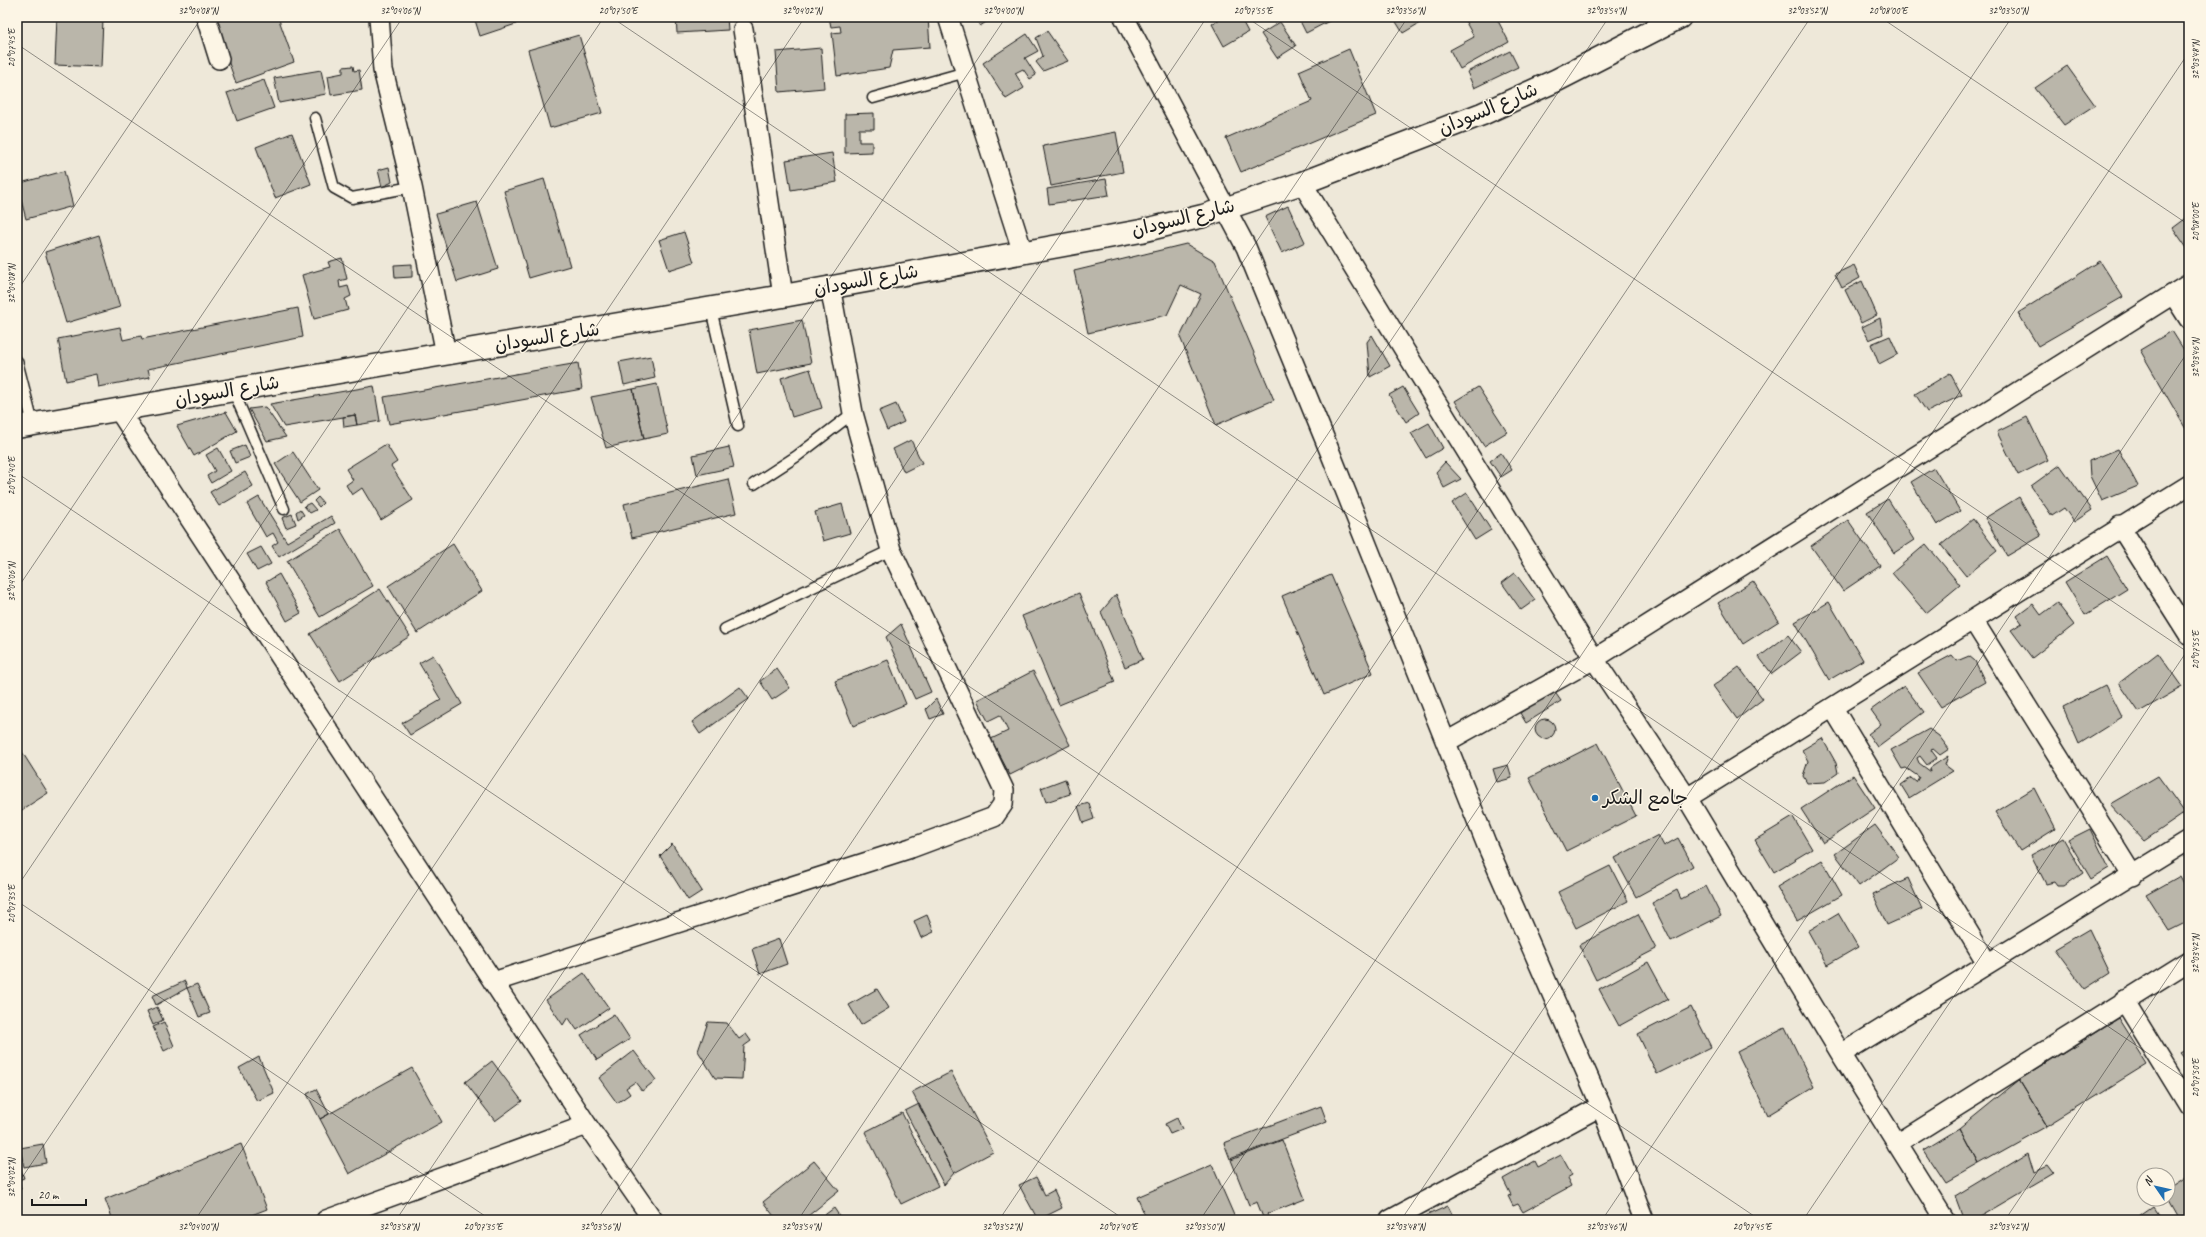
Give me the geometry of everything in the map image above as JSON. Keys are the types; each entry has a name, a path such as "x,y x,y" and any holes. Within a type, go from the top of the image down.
{"main road":[{"name":"شارع السودان","path":"25,425 711,309 830,286 1141,231 1228,209 1302,183 1482,114 1557,80 1680,17"}],"street":[{"path":"206,17 219,59"},
{"path":"948,17 1023,253"},
{"path":"1124,17 1228,209 1246,247 1324,437 1486,843 1601,1106 1644,1220"},
{"path":"382,18 382,70 412,187 446,354"},
{"path":"743,29 783,296"},
{"path":"1302,183 1594,659 1687,798 1897,1144 1945,1220"},
{"path":"1446,742 1594,659 2189,284"},
{"path":"494,982 911,848 994,817 999,812 1003,804 1004,790 891,550 853,413 830,286"},
{"path":"2173,294 2189,319"},
{"path":"118,409 587,1125 653,1220"},
{"path":"1687,798 1833,708 2120,526 2189,485"},
{"path":"2120,526 2189,635"},
{"path":"1973,620 2133,876"},
{"path":"1833,708 1987,963"},
{"path":"1842,1054 1987,963 2133,876 2189,840"},
{"path":"1897,1144 2124,1000 2189,961"},
{"path":"2124,1000 2189,1106"},
{"path":"1390,1220 1601,1106"},
{"path":"326,1220 587,1125"}],"lane":[{"path":"873,98 966,72"},
{"path":"316,118 334,188 342,194 352,198 412,187"},
{"path":"711,309 738,426"},
{"path":"17,361 25,425"},
{"path":"233,390 284,509"},
{"path":"754,484 797,456 853,413"},
{"path":"725,629 891,550"}],"building":[{"path":"57,17 103,19 101,67 55,65"},
{"path":"226,17 278,17 294,62 236,83 214,21"},
{"path":"474,17 514,17 516,24 480,36"},
{"path":"536,17 566,17 537,22"},
{"path":"676,17 727,17 728,30 677,33"},
{"path":"829,17 928,17 930,47 893,50 889,68 837,76 832,33 841,32 840,26 831,27"},
{"path":"974,17 994,17 980,26"},
{"path":"1223,17 1240,17 1248,32 1224,46 1212,24"},
{"path":"1298,17 1332,17 1333,19 1306,33"},
{"path":"1393,17 1428,17 1428,18 1403,33"},
{"path":"1463,17 1496,17 1509,42 1460,69 1450,50 1474,37"},
{"path":"1280,22 1296,46 1277,58 1261,34"},
{"path":"1047,31 1068,61 1043,71 1036,62 1043,56 1036,38"},
{"path":"1027,34 1038,51 1025,58 1036,75 1030,79 1023,69 1015,73 1024,88 1006,99 983,63"},
{"path":"579,35 602,113 550,128 528,50"},
{"path":"821,48 824,88 779,92 776,52"},
{"path":"1349,49 1376,115 1241,172 1226,138 1312,101 1299,71"},
{"path":"1510,51 1518,67 1474,88 1467,72"},
{"path":"353,66 354,71 359,70 362,90 331,95 328,76 343,73 343,67"},
{"path":"2067,66 2095,105 2064,125 2035,88"},
{"path":"321,70 326,94 279,103 274,78"},
{"path":"264,80 274,108 237,121 227,93"},
{"path":"874,113 874,129 859,129 859,142 872,142 872,152 845,153 845,114"},
{"path":"1116,132 1123,172 1051,186 1043,146"},
{"path":"292,133 311,184 275,198 256,147"},
{"path":"832,153 837,182 791,190 786,160"},
{"path":"389,167 392,182 382,187 378,170"},
{"path":"64,171 73,206 26,219 17,184"},
{"path":"544,179 570,266 529,278 504,191"},
{"path":"1106,179 1109,195 1049,204 1047,189"},
{"path":"477,202 498,269 457,282 436,214"},
{"path":"1288,206 1305,242 1282,253 1265,217"},
{"path":"2189,216 2189,251 2173,228"},
{"path":"684,232 694,262 669,270 659,240"},
{"path":"99,235 120,307 66,323 45,252"},
{"path":"1186,244 1215,261 1274,400 1216,425 1180,337 1201,294 1181,285 1167,315 1088,333 1074,271"},
{"path":"342,258 347,279 339,281 340,288 348,286 351,296 345,299 348,310 314,319 302,275 330,267 328,262"},
{"path":"2100,261 2123,297 2038,346 2018,313"},
{"path":"412,264 412,277 395,278 394,265"},
{"path":"1854,265 1860,278 1842,288 1835,274"},
{"path":"1862,281 1877,315 1861,323 1845,290"},
{"path":"298,308 303,337 148,369 150,377 98,387 96,374 66,381 58,339 120,327 123,340 141,336 142,339"},
{"path":"1880,318 1883,334 1869,340 1862,327"},
{"path":"802,320 811,363 757,374 749,330"},
{"path":"2172,331 2189,358 2187,431 2140,350"},
{"path":"1372,335 1390,366 1370,377 1367,342"},
{"path":"1890,336 1898,354 1879,364 1871,344"},
{"path":"651,356 655,378 624,385 619,362"},
{"path":"578,363 582,389 389,424 384,397"},
{"path":"810,369 822,408 792,417 781,378"},
{"path":"1950,373 1962,395 1927,412 1915,394"},
{"path":"657,384 668,434 644,439 633,389"},
{"path":"374,386 380,421 357,425 355,415 284,427 270,404"},
{"path":"1403,387 1419,413 1406,422 1389,395"},
{"path":"1478,387 1507,432 1484,446 1455,401"},
{"path":"633,389 644,439 606,448 591,397"},
{"path":"896,404 904,422 887,430 879,411"},
{"path":"265,407 286,437 267,441 249,409"},
{"path":"226,412 237,431 194,456 177,426"},
{"path":"355,415 357,425 344,427 343,417"},
{"path":"2027,417 2048,460 2018,475 1997,432"},
{"path":"1429,423 1443,448 1426,458 1411,433"},
{"path":"911,440 922,463 904,472 893,449"},
{"path":"386,444 397,462 391,466 413,500 381,520 362,488 352,495 346,485 353,480 346,469"},
{"path":"245,445 250,457 235,463 230,451"},
{"path":"729,447 734,467 697,475 693,455"},
{"path":"218,448 231,471 211,483 207,476 215,471 206,455"},
{"path":"2118,449 2138,486 2102,501 2090,476 2089,461"},
{"path":"293,452 318,490 300,502 275,464"},
{"path":"1501,453 1512,470 1501,477 1490,461"},
{"path":"1445,462 1461,479 1444,488 1436,472"},
{"path":"2060,465 2092,510 2074,522 2064,508 2052,516 2031,486"},
{"path":"1934,468 1960,511 1937,525 1911,482"},
{"path":"245,472 253,486 219,506 210,492"},
{"path":"728,479 736,513 632,538 624,504"},
{"path":"1467,493 1491,530 1475,540 1452,503"},
{"path":"259,497 287,542 331,516 335,523 279,557 272,546 278,542 273,533 266,537 247,504"},
{"path":"318,497 323,503 319,507 314,501"},
{"path":"2019,497 2041,536 2007,556 1985,518"},
{"path":"1888,499 1914,540 1894,553 1867,512"},
{"path":"310,503 316,510 310,513 304,506"},
{"path":"842,504 850,533 823,541 815,512"},
{"path":"300,509 304,515 298,519 296,512"},
{"path":"292,514 296,524 286,528 282,518"},
{"path":"1973,519 1997,551 1966,576 1941,545"},
{"path":"1848,520 1880,566 1843,591 1811,546"},
{"path":"340,529 373,586 320,617 287,561"},
{"path":"453,544 482,591 417,633 388,586"},
{"path":"1926,544 1960,585 1926,613 1892,573"},
{"path":"261,547 271,564 257,571 247,554"},
{"path":"2107,556 2127,589 2085,615 2065,582"},
{"path":"1515,573 1535,600 1521,610 1502,583"},
{"path":"279,574 301,613 287,621 266,582"},
{"path":"1331,575 1373,673 1324,695 1282,596"},
{"path":"1753,581 1779,621 1743,644 1718,603"},
{"path":"380,589 410,636 340,681 310,634"},
{"path":"1079,593 1115,682 1059,705 1022,616"},
{"path":"1116,594 1143,659 1125,667 1101,612"},
{"path":"1829,602 1863,660 1829,680 1795,622"},
{"path":"2057,603 2074,625 2032,658 2011,630 2022,623 2017,616 2033,604 2041,615"},
{"path":"901,624 931,692 915,699 886,637"},
{"path":"1788,635 1801,652 1772,674 1759,657"},
{"path":"2158,653 2182,687 2139,712 2119,683"},
{"path":"433,655 462,704 410,735 402,723 441,700 419,663"},
{"path":"1952,655 1957,661 1969,656 1975,661 1985,682 1941,707 1918,673"},
{"path":"888,660 906,704 853,726 835,681"},
{"path":"1739,667 1763,699 1737,719 1713,686"},
{"path":"777,669 790,688 772,700 760,681"},
{"path":"1033,671 1070,745 1010,775 991,739 1008,731 1000,715 988,721 977,700"},
{"path":"2106,685 2122,717 2079,744 2063,707"},
{"path":"1904,686 1924,712 1877,747 1868,734 1881,724 1871,710"},
{"path":"740,687 749,699 700,734 692,722"},
{"path":"1554,691 1561,701 1526,723 1520,713"},
{"path":"936,699 943,714 930,719 926,709"},
{"path":"1541,719 1549,719 1555,725 1555,733 1549,739 1541,739 1535,733 1535,725"},
{"path":"1929,729 1939,736 1949,749 1940,755 1932,748 1931,750 1937,758 1927,765 1920,756 1917,758 1919,763 1931,772 1930,768 1948,756 1945,765 1953,771 1909,798 1901,785 1911,778 1916,782 1919,777 1906,768 1902,769 1891,750"},
{"path":"1822,738 1836,763 1838,773 1825,782 1807,783 1803,776 1808,761 1802,750"},
{"path":"1598,743 1636,816 1566,851 1529,778"},
{"path":"17,744 48,793 17,813"},
{"path":"1508,765 1512,778 1497,782 1493,769"},
{"path":"1853,775 1875,808 1823,843 1801,809"},
{"path":"2158,776 2185,813 2144,841 2110,804"},
{"path":"1065,779 1070,794 1046,802 1041,788"},
{"path":"2034,788 2055,829 2020,851 1995,812"},
{"path":"1089,803 1094,819 1083,823 1078,806"},
{"path":"1793,817 1812,849 1774,872 1755,840"},
{"path":"1875,825 1899,857 1859,886 1835,854"},
{"path":"2090,829 2109,868 2091,879 2068,840"},
{"path":"1658,835 1664,846 1678,838 1693,866 1636,897 1615,858"},
{"path":"2063,838 2083,873 2064,886 2057,886 2054,882 2046,884 2031,855"},
{"path":"672,844 702,891 688,900 660,856"},
{"path":"1822,860 1842,895 1797,921 1777,887"},
{"path":"1610,866 1628,901 1576,928 1558,892"},
{"path":"2180,876 2189,893 2189,921 2169,931 2146,895"},
{"path":"1908,878 1922,909 1887,925 1873,894"},
{"path":"1706,886 1721,916 1671,941 1652,903 1677,890 1681,899"},
{"path":"1838,913 1858,947 1827,965 1808,931"},
{"path":"1638,914 1656,949 1596,980 1579,945"},
{"path":"927,915 934,932 921,938 914,921"},
{"path":"2089,929 2110,973 2085,989 2055,949"},
{"path":"779,939 787,964 760,974 752,949"},
{"path":"1648,962 1668,999 1619,1026 1599,989"},
{"path":"584,973 609,1008 577,1030 568,1017 563,1025 546,1000"},
{"path":"185,981 187,988 156,1005 152,996"},
{"path":"197,984 210,1013 199,1017 187,988"},
{"path":"877,989 889,1008 861,1025 849,1005"},
{"path":"157,1007 163,1020 153,1025 147,1011"},
{"path":"1691,1007 1711,1047 1657,1074 1638,1034"},
{"path":"614,1014 630,1039 597,1060 581,1035"},
{"path":"2118,1018 2147,1064 2047,1126 2019,1080"},
{"path":"164,1022 174,1046 164,1051 153,1027"},
{"path":"708,1022 727,1023 739,1039 746,1034 751,1041 744,1046 742,1079 715,1078 698,1051"},
{"path":"1785,1027 1814,1087 1768,1115 1737,1052"},
{"path":"2189,1048 2189,1064 2180,1053"},
{"path":"634,1051 656,1080 642,1091 635,1082 626,1088 630,1094 617,1103 599,1078"},
{"path":"259,1057 274,1093 257,1101 239,1068"},
{"path":"492,1061 522,1101 495,1121 465,1082"},
{"path":"412,1068 442,1122 349,1174 320,1119"},
{"path":"951,1072 993,1152 954,1173 912,1092"},
{"path":"2019,1080 2047,1126 1979,1164 1960,1128"},
{"path":"316,1089 329,1114 320,1119 307,1094"},
{"path":"919,1104 954,1173 944,1185 905,1111"},
{"path":"1321,1106 1327,1122 1230,1159 1224,1143"},
{"path":"902,1113 938,1186 901,1204 865,1132"},
{"path":"1177,1118 1182,1129 1170,1134 1165,1124"},
{"path":"1960,1128 1979,1164 1946,1183 1924,1150"},
{"path":"1282,1140 1305,1199 1267,1214 1270,1220 1264,1220 1257,1202 1249,1205 1231,1160"},
{"path":"43,1144 46,1163 24,1167 20,1148"},
{"path":"241,1144 267,1209 239,1220 113,1220 105,1199"},
{"path":"2028,1152 2034,1172 2047,1166 2053,1174 1975,1220 1964,1220 1955,1196"},
{"path":"1561,1155 1572,1175 1567,1178 1571,1186 1523,1212 1518,1204 1513,1206 1508,1196 1511,1195 1503,1179 1535,1161 1538,1167"},
{"path":"17,1158 24,1178 19,1180 21,1189 17,1191"},
{"path":"814,1161 839,1191 803,1220 777,1220 763,1202"},
{"path":"1212,1165 1236,1220 1147,1220 1137,1197"},
{"path":"2189,1175 2189,1220 2180,1220 2173,1207 2176,1207 2176,1184"},
{"path":"1036,1177 1045,1195 1054,1190 1062,1208 1038,1220 1019,1185"},
{"path":"1448,1206 1455,1220 1416,1220"},
{"path":"2156,1207 2164,1220 2135,1220"},
{"path":"834,1208 842,1220 818,1220"}],"place":[{"name":"جامع الشكر","path":"1595,798"}]}
